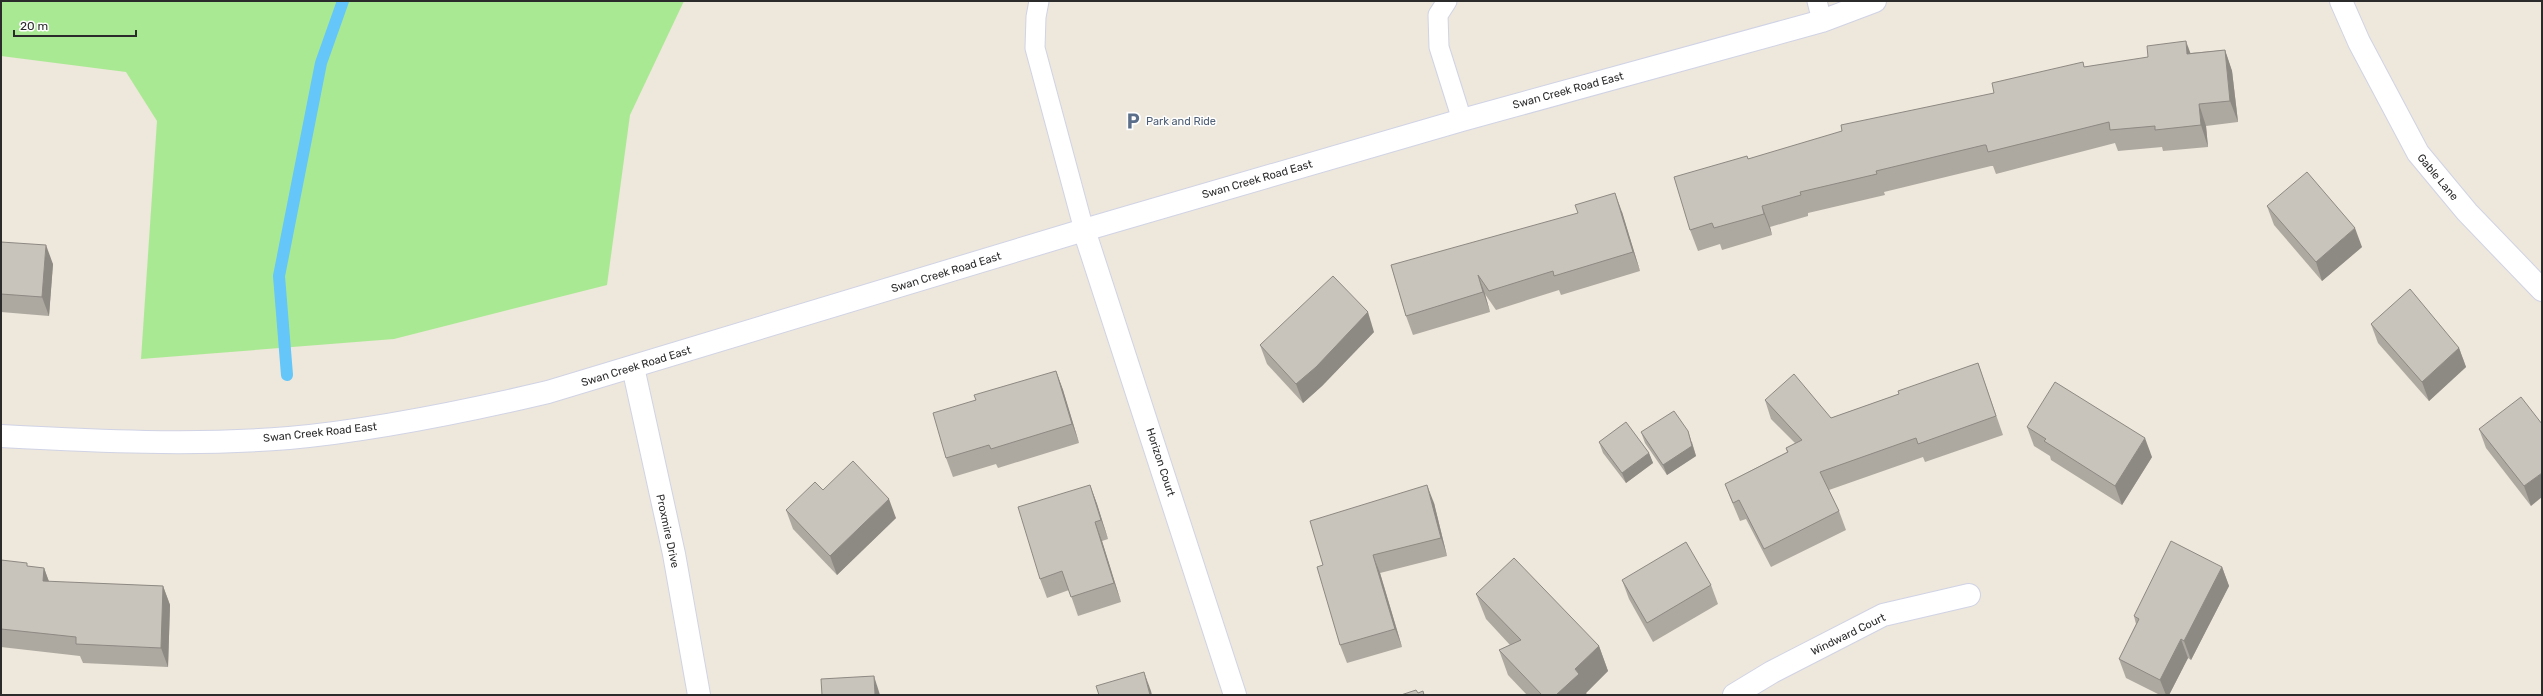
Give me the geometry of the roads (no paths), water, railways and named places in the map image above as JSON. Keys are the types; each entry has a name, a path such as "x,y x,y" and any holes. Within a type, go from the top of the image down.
{"main road":[{"name":"Swan Creek Road East","path":"1,436 137,443 288,438 383,426 473,410 548,392 633,367 1084,230 1462,120 1819,11 1875,1"},
{"name":"Gable Lane","path":"2341,1 2359,42 2418,153 2467,212 2542,290"},
{"name":"Horizon Court","path":"1084,230 1235,695"},
{"name":"Proxmire Drive","path":"633,367 674,554 699,695"},
{"name":"Windward Court","path":"1734,695 1772,672 1883,615 1969,595"}],"lane":[{"path":"1039,1 1036,17 1036,48 1084,230"},
{"path":"1447,1 1438,15 1439,47 1462,120"}],"waterway":[{"path":"287,375 279,276 321,63 343,1"}],"place":[{"name":"Park and Ride","path":"1133,121"}]}
